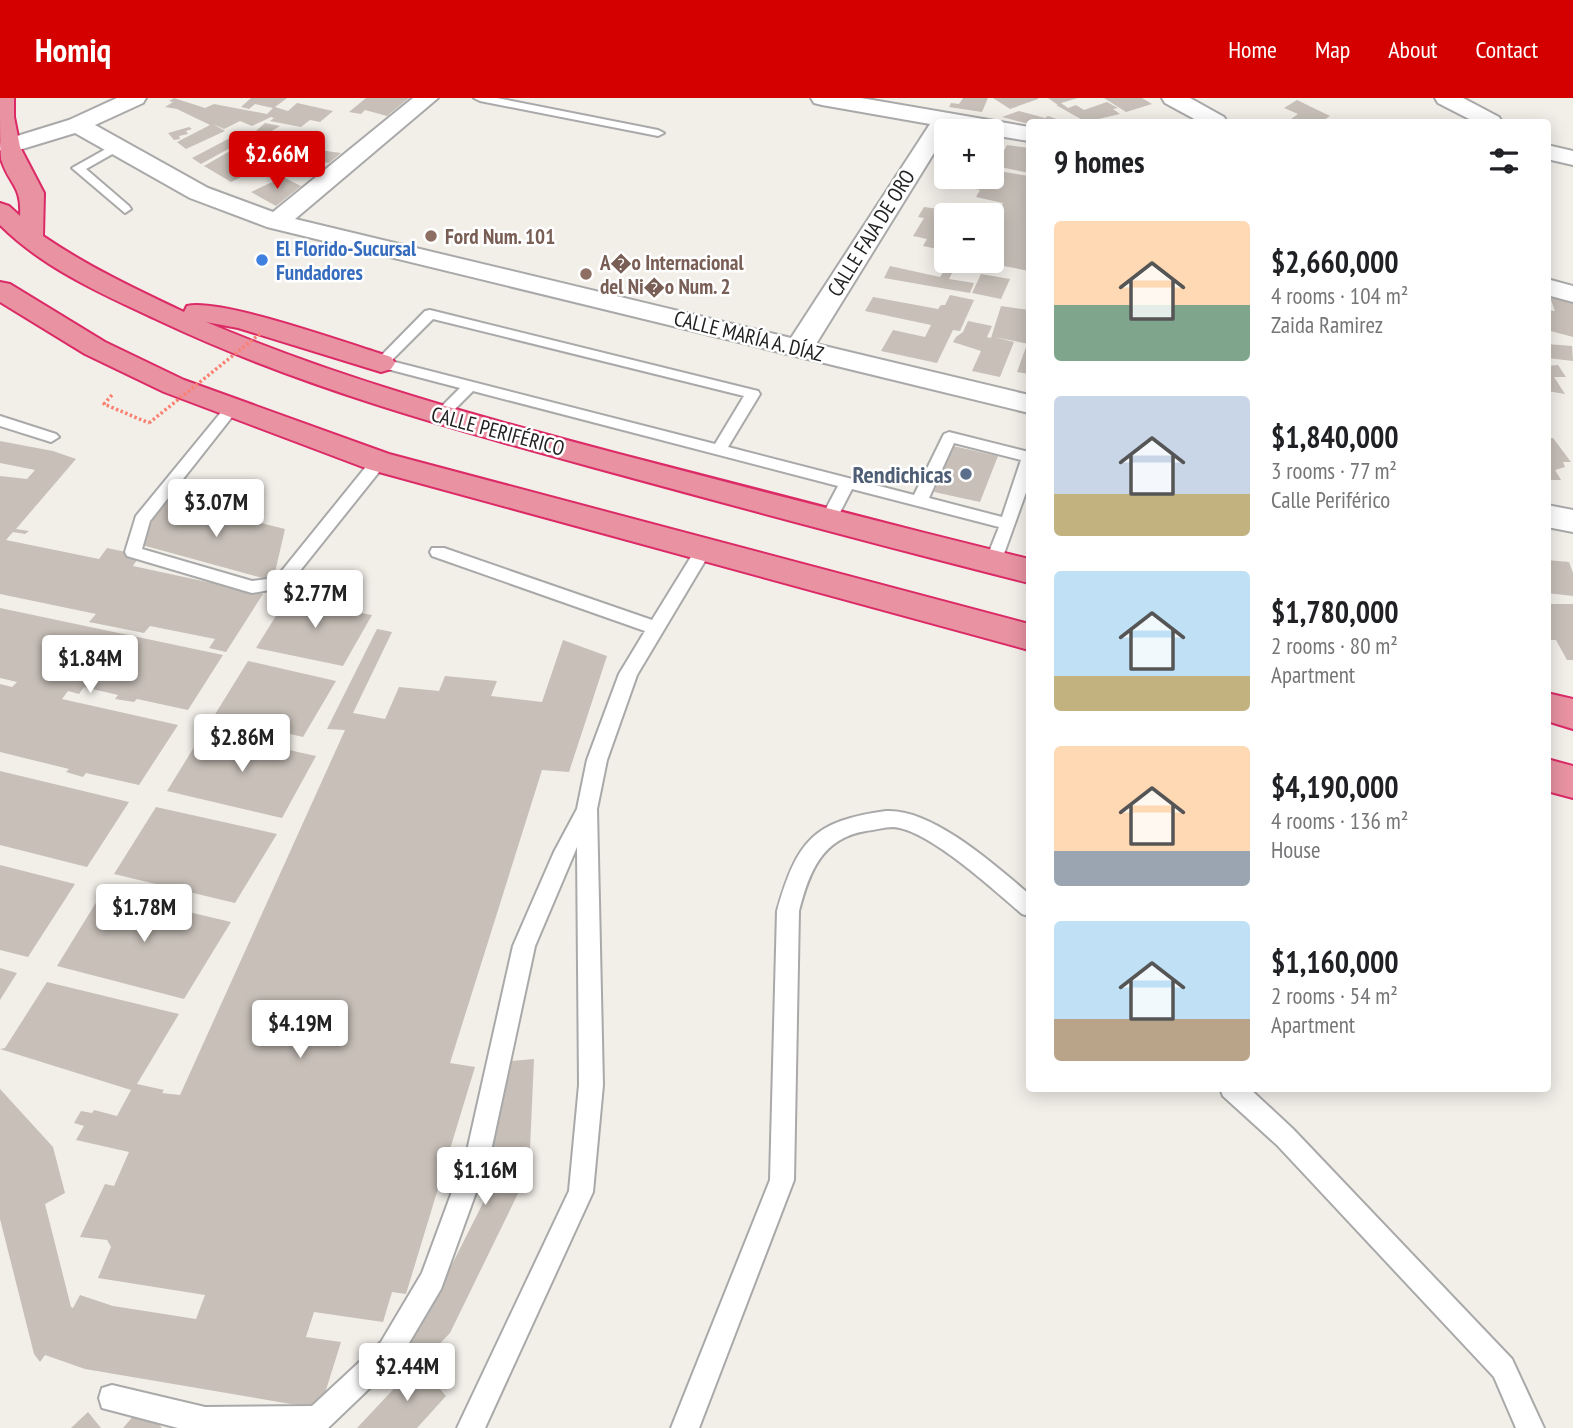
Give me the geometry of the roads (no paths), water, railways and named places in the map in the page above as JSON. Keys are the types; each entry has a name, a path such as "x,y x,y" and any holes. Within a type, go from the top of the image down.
{"highway":[{"path":"3,98 4,128 9,146 20,174 30,188 33,208 30,237"},
{"name":"CALLE PERIFÉRICO","path":"0,211 30,237 80,272 242,349 363,393 828,520 1026,570"},
{"path":"0,290 95,348 174,386 379,462 1026,636"},
{"path":"141,302 243,321 380,363"},
{"path":"1551,708 1573,714"},
{"path":"1551,776 1573,782"}],"street":[{"path":"9,146 76,125 135,98"},
{"path":"276,222 426,98"},
{"path":"822,98 944,119"},
{"path":"1173,98 1211,119"},
{"path":"1446,98 1485,119"},
{"name":"CALLE MARÍA A. DÍAZ","path":"76,125 199,193 276,222 1026,403"},
{"path":"1004,130 1026,133"},
{"name":"CALLE FAJA DE ORO","path":"799,348 934,135"},
{"path":"1551,153 1573,158"},
{"path":"1551,268 1573,274"},
{"path":"1551,288 1573,294"},
{"path":"1551,517 1573,521"}],"lane":[{"path":"480,98 658,133"},
{"path":"117,148 78,168 125,209"},
{"path":"380,363 430,314 753,394 719,451"},
{"path":"380,363 1008,524"},
{"path":"440,416 470,386"},
{"path":"232,408 142,520 133,552 252,587 281,583 379,462"},
{"path":"0,421 51,437"},
{"path":"919,502 949,437 1026,458"},
{"path":"993,562 1008,524 1022,507 1026,480"},
{"path":"828,520 847,484"},
{"path":"471,1428 580,1192 591,1085 587,809 597,760 628,674 703,551"},
{"path":"438,552 655,628"},
{"path":"112,1398 205,1421 317,1420 390,1351 432,1280 479,1151 524,946 564,852 587,809"},
{"path":"685,1428 782,1180 788,911 797,875 818,840 849,825 896,819 944,840 1026,905"},
{"path":"1235,1092 1284,1137 1503,1368 1530,1428"}],"place":[{"name":"Ford Num. 101","path":"431,236"},
{"name":"El Florido-Sucursal Fundadores","path":"262,260"},
{"name":"A�o Internacional del Ni�o Num. 2","path":"586,274"},
{"name":"Rendichicas","path":"966,474"}]}
